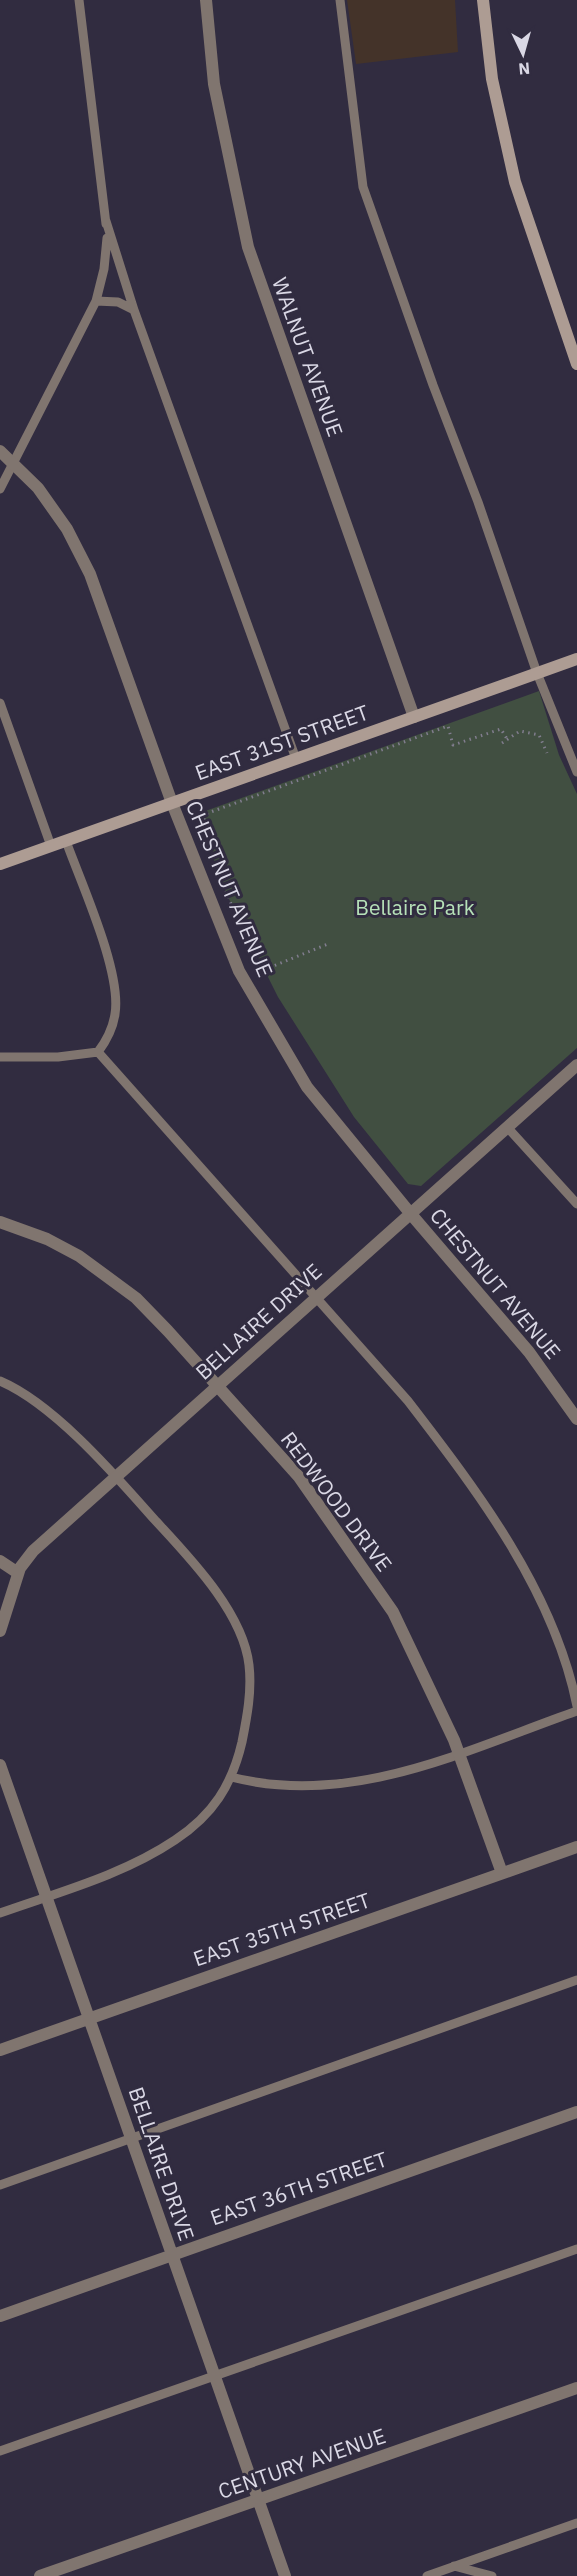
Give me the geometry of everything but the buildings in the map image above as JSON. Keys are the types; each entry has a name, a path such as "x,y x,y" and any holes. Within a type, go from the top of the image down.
{"street":[{"name":"WALNUT AVENUE","path":"206,0 214,84 248,247 414,717"},
{"path":"483,0 492,79 514,182 577,364"},
{"name":"CHESTNUT AVENUE","path":"0,451 38,488 67,529 90,574 172,803 238,971 307,1087 410,1213 529,1352 577,1419"},
{"name":"EAST 31ST STREET","path":"0,864 577,659"},
{"name":"BELLAIRE DRIVE","path":"0,1631 18,1573 33,1551 577,1065"},
{"name":"REDWOOD DRIVE","path":"0,1222 47,1239 106,1273 136,1298 168,1330 299,1477 393,1612 459,1754 502,1873"},
{"path":"0,1561 18,1573"},
{"name":"BELLAIRE DRIVE","path":"1,1770 285,2576"},
{"name":"EAST 35TH STREET","path":"0,2050 577,1847"},
{"name":"EAST 36TH STREET","path":"0,2316 577,2112"},
{"name":"CENTURY AVENUE","path":"40,2576 577,2388"}],"lane":[{"path":"0,489 96,301 104,269 106,221 79,0"},
{"path":"340,0 363,188 433,386 478,502 537,673 577,772"},
{"path":"106,221 134,310 296,759"},
{"path":"96,301 118,302 134,310"},
{"path":"0,703 4,724 51,846"},
{"path":"66,841 110,960 116,1013 111,1031 98,1052"},
{"path":"0,1057 58,1057 98,1052"},
{"path":"98,1052 408,1401 455,1461 489,1510 545,1609 572,1681 577,1706"},
{"path":"507,1127 577,1204"},
{"path":"0,1381 30,1399 61,1423 116,1476 203,1574 225,1604 241,1637 249,1663 250,1687 248,1714 231,1778 209,1812 177,1839 139,1861 0,1913"},
{"path":"231,1778 291,1786 362,1782 459,1754 577,1711"},
{"path":"0,2185 577,1980"},
{"path":"0,2451 214,2374 577,2249"},
{"path":"427,2576 577,2523"},
{"path":"454,2566 492,2576"}],"path":[{"path":"199,832 208,813 448,726 453,745 501,729 507,739"},
{"path":"502,743 520,730 539,735 547,753"},
{"path":"223,886 261,971 328,944"}],"shaded area":[{"path":"347,0 455,0 458,52 356,64"}],"green space":[{"name":"Bellaire Park","path":"539,691 559,755 577,794 577,1048 421,1186 408,1184 354,1117 278,997 227,895 197,814"}]}
